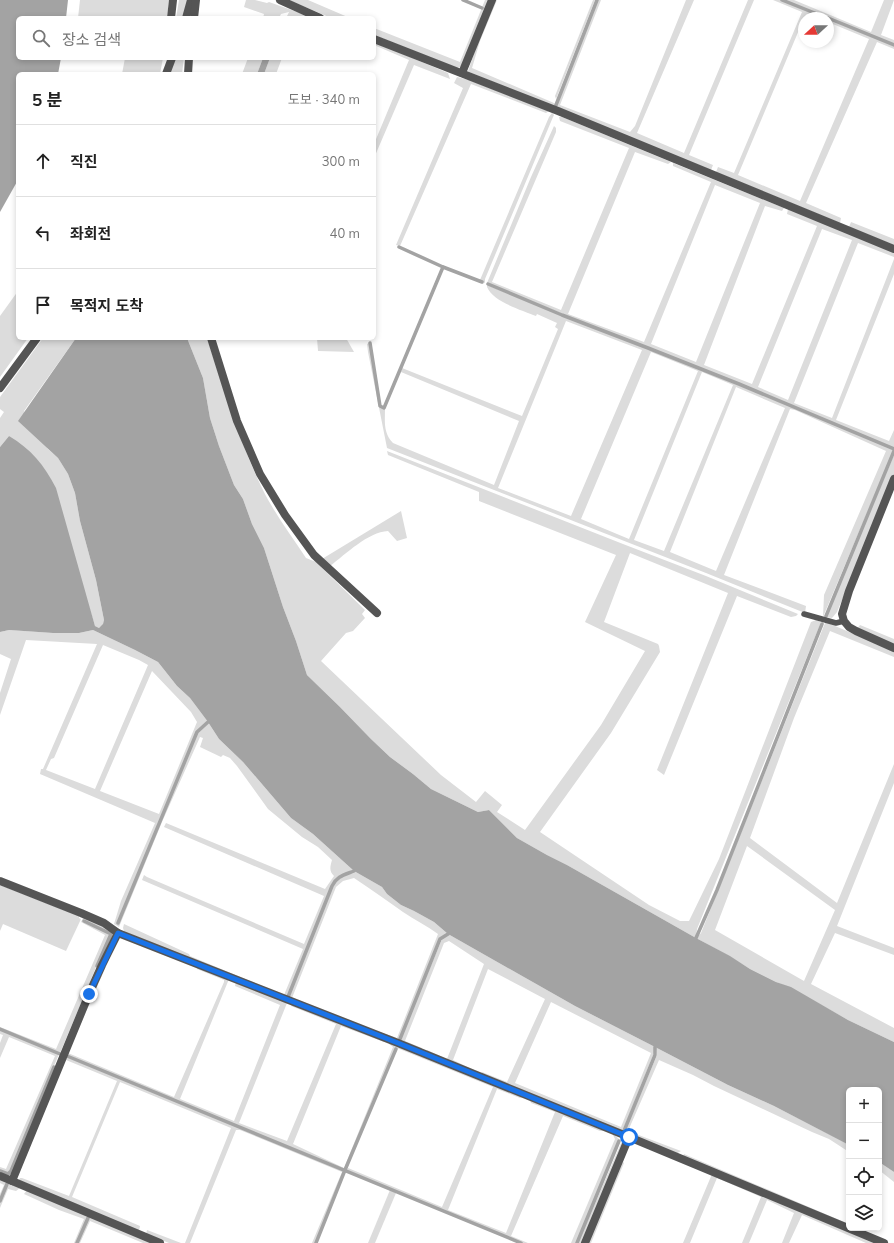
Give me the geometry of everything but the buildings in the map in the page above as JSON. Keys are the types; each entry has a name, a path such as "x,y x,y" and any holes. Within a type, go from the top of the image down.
{"street":[{"path":"171,16 173,0"},
{"path":"187,16 191,0"},
{"path":"194,16 196,0"},
{"path":"280,0 316,16"},
{"path":"462,73 492,0"},
{"path":"376,40 558,111 894,249"},
{"path":"165,72 167,60"},
{"path":"166,72 171,60"},
{"path":"188,72 190,60"},
{"path":"0,388 36,340"},
{"path":"212,340 237,421 260,474 281,508 314,555 378,612"},
{"path":"894,479 849,591 842,614 844,621 849,627 894,648"},
{"path":"0,881 98,921 118,933 398,1043 884,1243"},
{"path":"12,1181 89,994 118,933"},
{"path":"585,1243 629,1137"},
{"path":"0,1176 160,1243"}],"lane":[{"path":"804,614 836,622 844,621"}],"shaded area":[{"path":"0,0 68,0 66,16 16,16 16,60 61,60 58,72 16,72 16,184 0,212"},
{"path":"80,0 169,0 167,16 78,16"},
{"path":"179,0 188,0 184,16 176,16"},
{"path":"246,0 255,0 267,3 269,2 308,16 287,16 289,12 281,14 280,16 264,16 264,14 244,7"},
{"path":"289,0 308,0 345,16 326,16"},
{"path":"485,0 490,0 464,64 457,68 376,36 376,29 460,62"},
{"path":"493,0 497,0 480,41 472,68 556,105 598,0 601,0 560,105 630,132 635,126 686,0 694,0 637,133 684,153 748,0 754,0 689,155 713,165 711,170 469,72 468,71"},
{"path":"593,0 595,0 556,99 555,96"},
{"path":"773,0 781,0 810,12 802,12"},
{"path":"794,0 823,12 814,12 787,1"},
{"path":"884,0 894,0 881,35 894,40 894,44 834,20 834,17 871,32"},
{"path":"798,21 798,32 738,175 800,201 869,39 834,24 834,21 894,46 894,49 877,42 806,203 841,218 840,223 716,172 718,167 734,173"},
{"path":"376,43 448,73 450,79 414,65 376,153 376,139 409,60 376,46"},
{"path":"125,60 163,60 160,72 122,72"},
{"path":"174,60 184,60 182,72 170,72"},
{"path":"247,60 262,60 258,72 243,72"},
{"path":"262,60 269,60 265,72 258,72"},
{"path":"269,60 281,60 277,72 265,72"},
{"path":"457,77 469,80 549,111 546,113 471,84 400,246 396,245 463,88 454,83"},
{"path":"552,113 554,115 485,279 485,283 480,280"},
{"path":"559,117 562,117 671,162 668,164 635,152 568,314 644,342 711,182 673,166 673,163 784,208 782,211 765,206 704,365 752,384 817,226 787,214 788,209 894,252 894,257 858,243 794,403 832,418 894,259 894,274 836,420 889,441 894,430 894,448 701,368 487,283 554,126 556,128 556,132 492,282 561,310 629,148 560,121","holes":["715,185 760,203 696,362 651,344","822,229 852,240 788,400 758,387"]},
{"path":"851,222 894,239 894,245 849,227"},
{"path":"487,285 701,370 894,449 823,617 824,595 886,451 795,410 790,409 724,575 806,606 805,613 387,448 368,352 367,344 369,343 380,407 385,409 386,431 393,443 494,485 519,421 401,372 402,368 522,416 558,329 555,327 557,323 537,314 536,316 508,305 495,297","holes":["566,321 642,350 571,516 498,488","651,352 698,371 629,539 581,519","702,372 733,385 664,551 634,540","736,387 785,408 716,571 670,552"]},
{"path":"16,294 16,340 27,340 0,377 0,316"},
{"path":"42,340 75,340 24,411 48,449 58,458 68,474 75,493 80,521 96,580 104,620 103,625 99,628 95,626 86,597 9,436 0,447 0,418 4,412 0,409 0,397"},
{"path":"75,340 188,340 203,378 210,418 219,446 234,485 243,499 252,524 264,548 307,675 390,757 431,789 478,812 489,810 517,838 730,956 750,969 776,982 791,987 848,1020 894,1042 894,1172 882,1164 882,1087 846,1087 846,1143 774,1106 728,1085 575,1006 448,934 434,922 401,905 387,894 382,887 354,871 313,834 291,818 243,762 219,739 190,698 177,686 158,662 93,630 79,633 9,630 0,632 0,447 9,436 24,446 36,458 47,472 56,488 95,626 99,628 103,624 104,620 96,580 80,521 75,493 68,474 58,458 18,421"},
{"path":"188,340 208,340 246,452 267,497 283,524 306,558 316,562 365,610 362,614 365,618 353,631 346,633 321,661 441,775 476,802 485,791 502,805 497,812 525,830 601,725 645,651 585,622 616,555 479,501 479,492 388,455 387,451 706,576 798,614 791,617 737,596 664,775 657,770 728,593 630,553 604,622 658,644 660,652 611,733 540,832 649,905 680,921 689,921 719,859 811,622 816,620 821,622 697,929 696,938 517,838 489,810 478,812 431,789 390,757 307,675 264,548 252,524 243,499 234,485 210,418 203,378"},
{"path":"317,340 347,340 354,352 318,351"},
{"path":"894,455 894,475 837,612 832,618 826,617"},
{"path":"401,511 407,538 397,541 388,531 380,532 365,539 330,566 322,559"},
{"path":"825,623 828,623 894,651 894,657 830,631 794,718 750,838 837,903 894,764 894,783 837,926 894,948 894,955 835,933 811,984 894,1028 894,1042 848,1020 791,988 750,969 696,938 701,933","holes":["747,846 835,910 804,981 715,930"]},
{"path":"860,625 894,639 894,646 857,629"},
{"path":"9,630 79,633 93,630 158,662 177,686 190,698 219,739 243,762 291,818 313,834 354,871 382,887 387,894 401,905 434,922 448,934 575,1006 728,1085 774,1106 846,1143 846,1150 829,1139 659,1060 628,1131 681,1151 676,1154 480,1075 482,1072 507,1082 545,999 488,969 453,1060 474,1070 473,1073 425,1053 427,1050 447,1059 484,964 449,941 444,943 405,1041 422,1048 422,1052 379,1034 380,1032 397,1038 438,934 354,878 343,881 336,887 292,998 373,1030 373,1032 287,998 124,931 124,924 189,954 190,956 284,995 303,949 142,880 144,875 304,944 324,896 164,827 166,823 325,889 334,876 330,869 332,860 318,847 302,837 268,809 230,758 223,755 221,757 200,747 203,738 200,737 162,822 119,927 114,924 121,901 155,823 40,774 97,644 26,640 0,715 0,693 11,659 0,654 0,632","holes":["103,645 148,665 95,789 46,770 51,759 54,758","152,671 191,712 197,722 159,814 100,791","354,871 336,880 332,886 288,998 331,885 335,880 340,876","447,935 442,939 400,1040 439,938","551,1002 651,1053 621,1127 515,1083","656,1048 657,1055 625,1131 624,1132 623,1130"]},
{"path":"0,885 79,916 81,919 66,951 3,924 0,931"},
{"path":"83,918 110,930 113,934 11,1175 8,1176 0,1173 0,1171 8,1174 11,1171 111,934 84,920 84,922 110,934 60,1053 0,1027 56,1049 105,935 81,922"},
{"path":"111,955 68,1053 174,1097 224,982 224,980 197,969 196,965 229,979 180,1099 234,1121 280,1005 235,986 236,982 287,1003 239,1123 287,1141 336,1024 291,1006 292,1004 385,1041 384,1042 341,1026 293,1144 344,1168 393,1047 389,1044 390,1042 523,1097 520,1098 497,1089 448,1210 506,1233 555,1112 531,1103 530,1100 604,1131 600,1131 563,1116 511,1236 528,1243 522,1243 347,1170 348,1168 442,1207 493,1087 397,1048 345,1169 65,1056 108,958"},
{"path":"0,1030 59,1054 8,1173 0,1170 0,1167 6,1169 55,1056 9,1037 0,1058 0,1043 3,1035 0,1034"},
{"path":"67,1057 345,1171 315,1243 312,1243 342,1172 240,1130 236,1130 190,1243 185,1243 231,1128 120,1082 72,1197 140,1226 139,1231 19,1180 22,1178 69,1196 117,1081 66,1060"},
{"path":"612,1133 619,1139 576,1243 571,1243 615,1139"},
{"path":"622,1141 624,1146 582,1243 578,1243"},
{"path":"684,1154 846,1223 846,1226 683,1156"},
{"path":"623,1162 624,1163 591,1243 588,1243"},
{"path":"882,1164 894,1172 894,1182 882,1172"},
{"path":"712,1174 876,1243 866,1243 802,1215 789,1243 782,1243 794,1213 767,1200 749,1243 742,1243 761,1197 717,1178 690,1243 683,1243"},
{"path":"0,1179 20,1188 16,1191 8,1189 0,1208 0,1203 7,1185 6,1184 0,1200 0,1194 4,1185 0,1183"},
{"path":"27,1190 156,1243 143,1243 90,1221 80,1243 78,1243 88,1218 77,1243 74,1243 84,1219 59,1210 24,1194"},
{"path":"390,1190 396,1193 375,1243 368,1243"},
{"path":"147,1230 181,1243 169,1243 146,1234"}],"waterway":[{"path":"463,0 482,8"},
{"path":"556,105 597,0"},
{"path":"782,0 812,12"},
{"path":"834,20 894,45"},
{"path":"399,247 443,267 482,282"},
{"path":"370,343 380,406 384,408 443,267"},
{"path":"488,284 562,315 739,384 894,449"},
{"path":"826,616 894,451"},
{"path":"696,938 717,890 822,624"},
{"path":"118,923 197,732 208,722"},
{"path":"288,997 332,886 339,878 354,871"},
{"path":"84,921 111,934 97,966"},
{"path":"400,1039 440,939 448,934"},
{"path":"0,1029 60,1054"},
{"path":"624,1131 655,1055 655,1047"},
{"path":"316,1243 396,1049"},
{"path":"67,1056 521,1243"},
{"path":"0,1171 8,1174 11,1171 54,1067"},
{"path":"577,1243 619,1141"},
{"path":"0,1201 7,1184"},
{"path":"77,1243 88,1218"}],"route":[{"path":"89,994 118,933 398,1043 629,1137"}]}
